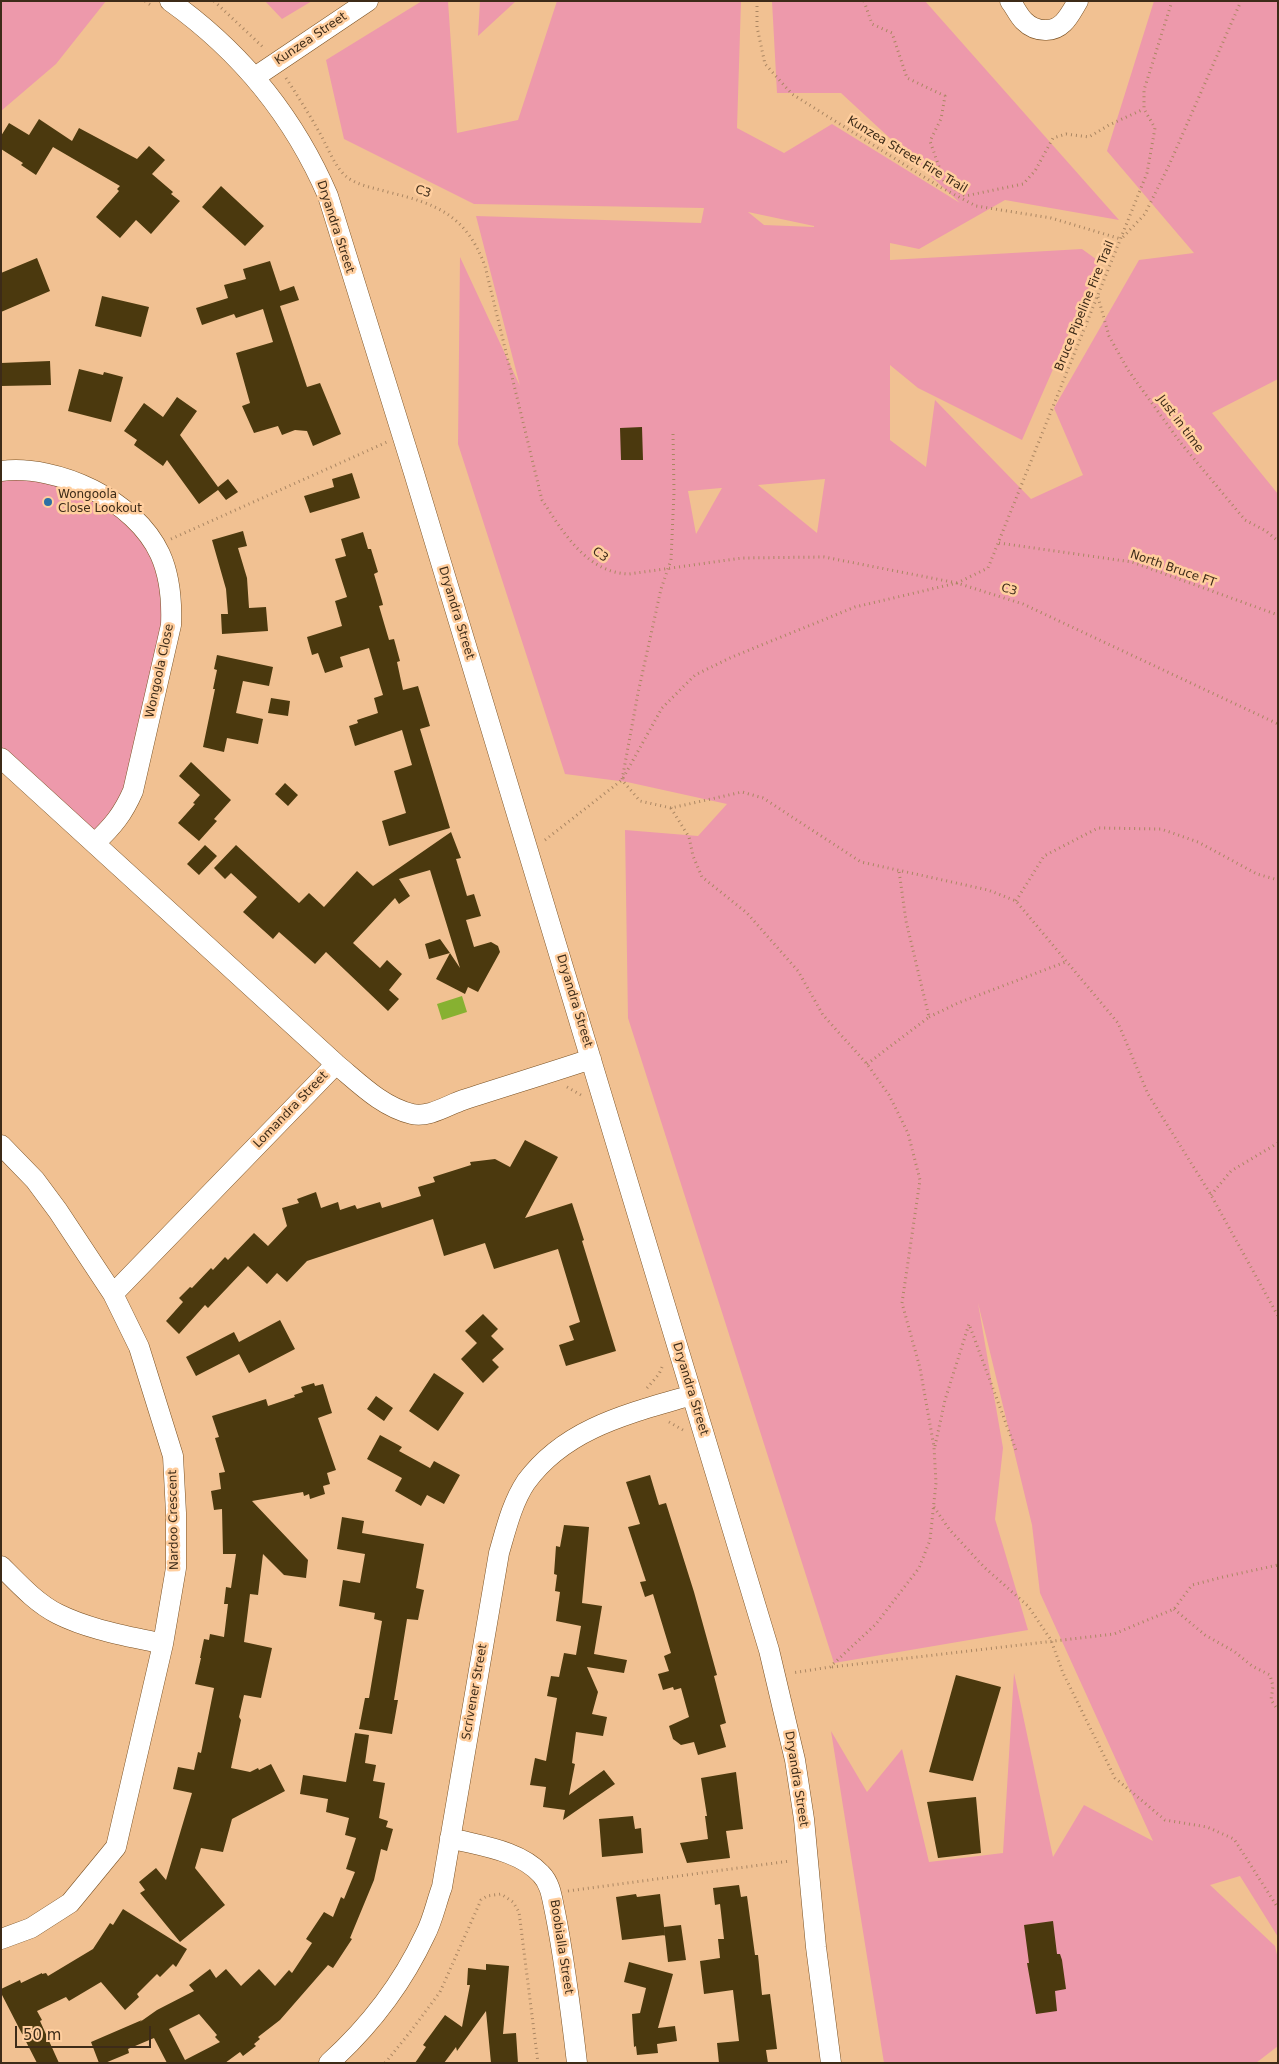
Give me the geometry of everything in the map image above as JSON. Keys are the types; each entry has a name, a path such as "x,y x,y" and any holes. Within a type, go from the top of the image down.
{"street":[{"name":"Kunzea Street","path":"255,77 368,1"},
{"path":"1014,3 1022,20 1030,27 1052,31 1064,23 1078,1"},
{"name":"Dryandra Street","path":"163,6 195,19 255,77 314,163 328,196 529,853 775,1676 796,1760 804,1820 816,1947 831,2063"},
{"name":"Wongoola Close","path":"1,471 36,471 62,477 86,486 106,497 128,513 146,532 155,546 168,577 172,600 171,625 133,791 124,811 94,843"},
{"path":"1,758 336,1064"},
{"name":"Lomandra Street","path":"113,1294 336,1064 372,1094 394,1108 414,1114 436,1111 460,1101 591,1059"},
{"name":"Nardoo Crescent","path":"1,1145 41,1188 113,1294 139,1347 173,1456 176,1514 176,1568 163,1644 116,1847 70,1904 31,1928 1,1939"},
{"name":"Scrivener Street","path":"329,2063 374,2019 402,1979 426,1933 442,1887 499,1553 509,1518 526,1483 548,1457 576,1437 605,1421 692,1395"},
{"path":"1,1566 23,1588 57,1614 96,1629 163,1644"},
{"name":"Boobialla Street","path":"450,1838 510,1854 526,1862 542,1874 551,1891 561,1937 577,2063"}],"path":[{"path":"145,1 163,6"},
{"name":"C3","path":"214,1 263,47 276,63 318,129 341,171 347,177 362,185 425,201 451,216 472,239 485,266 542,500 557,523 589,560 604,569 629,574 742,558 824,558 957,583 1023,604 1278,724"},
{"name":"Kunzea Street Fire Trail","path":"757,1 758,27 765,64 792,94 940,186 976,206 1051,218 1121,239"},
{"path":"864,1 872,24 892,34 907,78 945,96 941,119 930,140 944,181 966,196 1023,184 1035,171 1053,138 1066,134 1089,137 1109,125 1144,109"},
{"path":"1121,239 1147,173 1156,128 1144,109 1144,90 1172,1"},
{"name":"Bruce Pipeline Fire Trail","path":"622,780 662,708 695,675 732,657 855,607 957,583 988,568 1121,239 1144,214 1170,163 1241,1"},
{"name":"Just in time","path":"1098,296 1109,336 1128,370 1180,442 1245,520 1266,531 1278,541"},
{"path":"529,853 622,780 638,693 661,589 671,560 674,492 673,434"},
{"path":"155,546 390,441"},
{"name":"North Bruce FT","path":"999,543 1132,562 1278,615"},
{"path":"622,780 640,801 671,808 742,792 763,798 861,862 988,890 1016,901 1068,961 1118,1024 1148,1094 1211,1194 1278,1316"},
{"path":"671,808 689,837 693,856 702,877 747,912 798,971 824,1015 867,1064 889,1095 908,1134 920,1180 902,1303 920,1368 934,1448 936,1483 930,1540 919,1568 876,1624 830,1667"},
{"path":"1016,901 1044,856 1098,828 1161,829 1198,842 1257,874 1278,880"},
{"path":"899,871 906,922 929,1017"},
{"path":"867,1064 929,1017 958,1003 1068,961"},
{"path":"551,1072 559,1088 566,1086 583,1097"},
{"path":"1211,1194 1231,1171 1278,1143"},
{"path":"934,1448 945,1400 969,1324 1017,1453"},
{"path":"645,1389 659,1374 664,1359"},
{"path":"663,1421 678,1426 685,1432"},
{"path":"934,1506 955,1536 984,1566 1028,1606 1051,1640 1067,1681 1116,1778 1165,1820 1207,1827 1234,1839 1278,1908"},
{"path":"775,1676 830,1667 1114,1634 1174,1609 1192,1586 1223,1576 1278,1565"},
{"path":"1174,1609 1205,1635 1235,1652 1252,1666 1270,1675 1273,1686 1271,1700 1278,1710"},
{"path":"552,1897 570,1891 793,1861 792,1852"},
{"path":"385,2063 440,1992 480,1900 487,1896 501,1894 513,1902 519,1912 538,2063"}],"shaded area":[{"path":"1,1 106,1 56,64 1,111"},
{"path":"265,1 312,1 282,19"},
{"path":"422,1 448,1 457,133 518,120 557,1 741,1 737,128 784,153 832,124 960,203 841,93 777,93 772,1 925,1 1119,220 1005,200 919,249 890,243 890,260 1082,249 1100,262 1022,440 918,388 890,365 890,440 926,467 935,400 1031,499 1083,475 1054,408 1139,260 1194,253 1107,151 1154,1 1278,1 1278,379 1212,413 1278,494 1278,1937 1240,1876 1210,1885 1275,1946 1278,1959 1278,2046 1256,2063 884,2063 831,1731 867,1792 902,1749 929,1862 1003,1853 1014,1673 1053,1857 1084,1805 1153,1841 1040,1593 1032,1525 978,1303 1003,1448 995,1519 1028,1630 834,1663 628,1018 625,830 698,836 727,804 627,782 565,774 458,444 460,257 520,386 476,216 701,223 704,208 474,204 344,139 326,60","holes":["748,212 814,226 814,227 764,225","825,479 817,533 758,485","722,488 696,534 688,491"]},
{"path":"480,1 516,1 478,36"},
{"path":"1,471 62,477 146,532 172,600 133,791 95,843 1,758"},
{"path":"462,996 467,1012 442,1020 437,1004"}],"building":[{"path":"39,119 72,141 79,128 137,159 149,146 165,160 152,174 173,192 171,194 180,201 151,234 136,220 120,238 96,217 119,191 117,189 120,186 53,147 36,175 21,165 23,163 1,149 1,136 9,123 29,135"},
{"path":"221,186 264,226 245,246 202,207"},
{"path":"37,258 50,291 1,312 1,273"},
{"path":"270,261 280,291 294,286 299,300 280,306 307,387 320,383 341,434 313,446 307,431 295,430 282,435 278,426 254,433 242,406 250,403 236,353 273,342 263,309 236,318 234,314 202,325 196,308 228,298 224,285 246,279 243,269"},
{"path":"102,296 149,307 141,337 95,326"},
{"path":"50,361 51,385 1,386 1,363"},
{"path":"79,369 103,375 104,372 123,377 111,422 68,411"},
{"path":"177,397 197,411 180,435 218,487 228,479 238,492 226,500 218,490 199,504 167,460 163,466 134,445 137,440 124,431 144,403 163,417"},
{"path":"642,427 643,460 621,460 620,428"},
{"path":"352,473 360,498 310,513 304,496 334,487 332,479"},
{"path":"243,531 247,546 238,548 247,578 249,608 266,607 268,631 222,634 221,614 228,614 226,589 212,540"},
{"path":"363,532 368,549 371,549 378,572 374,574 383,605 379,606 389,640 394,639 400,661 397,662 403,690 418,686 430,726 420,729 450,828 389,846 382,821 406,813 394,771 412,765 402,730 355,746 349,726 358,723 357,720 378,713 374,698 383,695 369,648 340,657 343,667 325,673 318,653 312,655 307,637 342,626 335,601 347,597 335,559 346,556 341,539"},
{"path":"217,655 273,667 269,686 243,681 236,713 263,719 258,744 227,738 224,752 203,747 215,689 213,689 217,670 214,669"},
{"path":"271,698 290,701 288,716 268,713"},
{"path":"191,762 231,800 214,819 217,821 199,841 178,823 195,804 193,803 200,795 179,776"},
{"path":"285,783 298,795 288,806 275,794"},
{"path":"451,832 461,858 456,859 467,896 474,894 481,916 466,920 474,947 491,942 498,946 500,952 478,992 468,987 465,994 436,979 450,953 460,968 430,870 399,879 410,896 399,904 395,898 353,943 380,968 387,960 402,974 389,990 399,999 388,1011 326,952 315,964 279,932 273,939 243,912 257,897 231,873 225,879 214,868 236,845 299,903 309,893 324,907 357,871 373,886"},
{"path":"205,845 217,856 199,875 187,864"},
{"path":"440,939 450,953 429,959 425,944"},
{"path":"525,1140 558,1157 525,1218 572,1203 616,1351 566,1366 559,1345 574,1340 569,1326 580,1322 558,1249 494,1269 485,1243 444,1256 433,1219 307,1261 287,1282 277,1273 267,1284 248,1266 208,1308 205,1305 179,1334 166,1321 183,1302 179,1298 190,1287 192,1288 211,1268 213,1270 225,1257 228,1260 254,1233 268,1246 287,1226 282,1208 299,1203 297,1199 316,1192 321,1208 338,1202 340,1210 355,1205 357,1209 380,1202 382,1208 421,1196 418,1187 435,1182 433,1177 471,1165 470,1162 495,1159 510,1167"},
{"path":"483,1314 498,1329 491,1336 504,1349 492,1360 499,1367 483,1383 461,1359 477,1343 465,1331"},
{"path":"280,1320 295,1349 249,1373 239,1354 196,1376 186,1357 234,1332 239,1342"},
{"path":"434,1373 464,1393 438,1431 409,1411"},
{"path":"314,1383 315,1386 323,1384 332,1413 318,1418 336,1470 327,1473 330,1484 323,1486 325,1494 310,1499 309,1494 304,1496 303,1492 252,1501 308,1560 306,1578 284,1575 263,1554 258,1595 250,1594 244,1642 272,1648 261,1698 244,1695 231,1768 250,1772 271,1764 285,1791 232,1819 223,1852 201,1848 195,1868 225,1905 180,1942 140,1893 145,1890 139,1882 156,1868 166,1880 192,1793 173,1789 178,1767 194,1770 198,1752 201,1753 214,1688 195,1684 204,1639 209,1640 210,1634 224,1637 228,1604 224,1604 226,1587 231,1588 236,1554 223,1554 222,1509 214,1510 211,1491 221,1489 219,1473 225,1472 215,1438 219,1437 212,1416 266,1399 268,1406 295,1397 294,1395 303,1392 301,1387"},
{"path":"376,1396 393,1408 384,1421 367,1409"},
{"path":"380,1435 402,1447 399,1451 430,1468 434,1461 460,1475 444,1504 427,1495 421,1506 395,1491 402,1478 367,1459"},
{"path":"650,1475 659,1505 666,1503 694,1592 717,1675 714,1676 726,1723 720,1725 726,1747 698,1755 694,1742 681,1745 673,1739 669,1726 689,1717 681,1688 674,1690 673,1687 663,1690 658,1674 669,1671 664,1656 671,1653 653,1594 645,1597 640,1582 646,1581 628,1527 640,1524 626,1482"},
{"path":"342,1517 364,1521 362,1533 424,1544 416,1588 424,1590 418,1620 407,1619 394,1700 398,1700 392,1734 359,1729 365,1698 369,1698 382,1621 374,1619 375,1613 339,1606 343,1580 360,1583 365,1554 337,1549"},
{"path":"564,1525 589,1527 582,1603 602,1606 594,1654 627,1660 624,1673 587,1667 598,1692 592,1714 607,1717 603,1736 576,1732 572,1763 575,1764 569,1795 604,1770 615,1784 563,1820 565,1810 543,1807 546,1787 530,1785 535,1758 546,1761 557,1698 547,1696 551,1676 559,1677 564,1653 576,1655 581,1626 556,1621 560,1592 555,1591 557,1575 554,1574 556,1546 560,1547"},
{"path":"956,1675 1001,1687 973,1781 929,1772"},
{"path":"355,1733 369,1735 365,1763 376,1765 373,1781 385,1783 379,1818 388,1821 386,1827 393,1829 387,1851 381,1849 374,1880 350,1938 352,1939 333,1968 328,1965 280,2020 258,2037 260,2039 254,2044 256,2046 243,2056 240,2052 225,2063 167,2063 154,2038 128,2049 129,2053 105,2063 99,2063 91,2042 142,2020 140,2022 157,2010 194,1991 189,1985 210,1969 216,1978 226,1969 241,1986 259,1969 275,1986 289,1970 292,1973 312,1943 306,1939 324,1912 333,1917 341,1897 344,1899 355,1872 346,1869 356,1838 345,1835 349,1818 326,1812 328,1799 300,1794 303,1775 346,1782","holes":["199,2014 217,2035 215,2037 220,2042 185,2060 169,2029"]},
{"path":"736,1772 743,1829 726,1831 730,1858 687,1863 680,1843 708,1839 705,1816 707,1816 701,1778"},
{"path":"976,1797 981,1853 938,1858 927,1802"},
{"path":"633,1816 635,1829 641,1828 643,1853 602,1857 599,1819"},
{"path":"739,1885 741,1897 747,1896 755,1955 758,1955 762,1995 770,1994 777,2049 766,2050 768,2063 719,2063 717,2043 739,2041 733,1990 704,1994 700,1961 720,1958 718,1939 724,1939 720,1904 715,1905 713,1888"},
{"path":"636,1894 637,1897 660,1894 665,1935 622,1940 616,1897"},
{"path":"123,1909 187,1949 176,1967 173,1964 160,1977 157,1974 137,1994 139,1997 125,2010 101,1982 69,2001 66,1997 37,2011 59,2063 37,2063 1,1993 1,1989 20,1980 21,1983 42,1973 46,1973 48,1976 93,1949 110,1923 113,1925"},
{"path":"1053,1921 1057,1954 1060,1954 1062,1960 1066,1989 1055,1991 1057,2011 1036,2014 1027,1963 1029,1963 1024,1925"},
{"path":"681,1925 686,1960 668,1962 664,1927"},
{"path":"629,1962 673,1974 658,2028 675,2026 677,2041 657,2044 658,2053 637,2055 636,2046 634,2047 632,2014 640,2013 646,1988 624,1982"},
{"path":"486,1964 509,1966 503,2034 516,2033 518,2063 491,2063 486,2011 457,2051 456,2047 444,2063 415,2063 426,2047 423,2045 445,2015 462,2027 470,1985 467,1985 468,1968 486,1970"}],"place":[{"name":"Wongoola Close Lookout","path":"48,502"}]}
